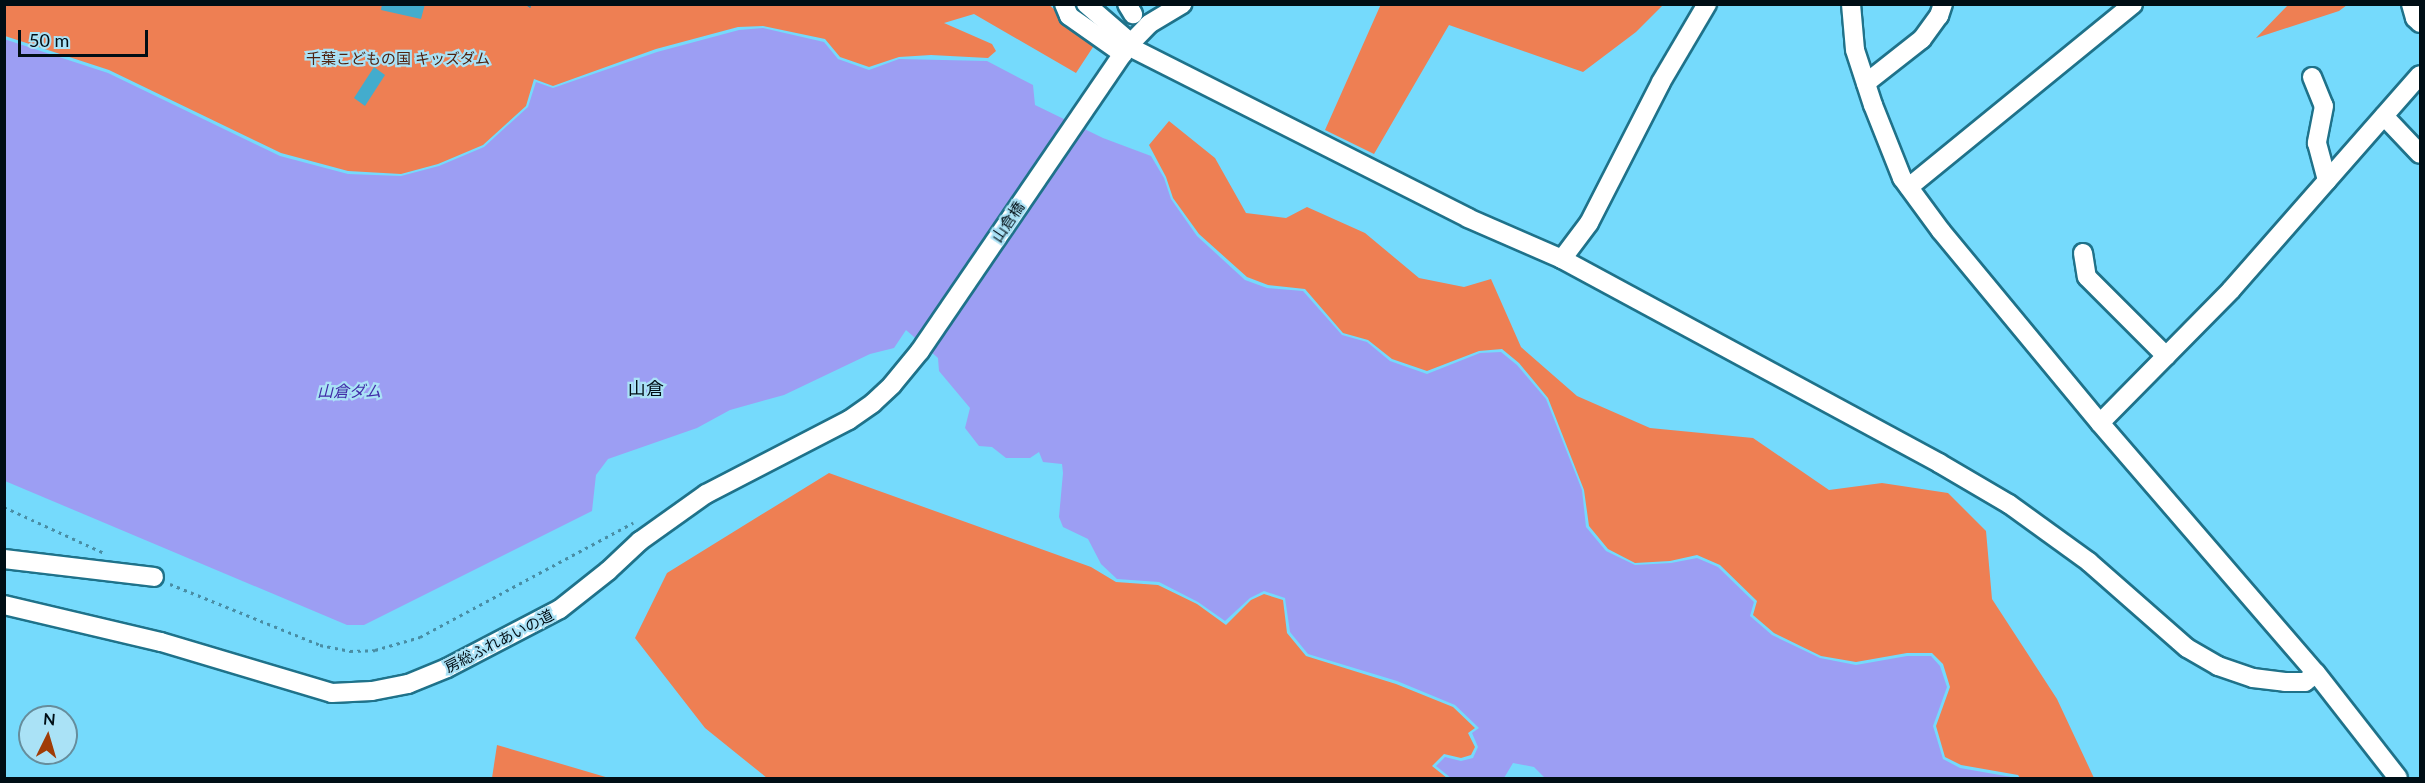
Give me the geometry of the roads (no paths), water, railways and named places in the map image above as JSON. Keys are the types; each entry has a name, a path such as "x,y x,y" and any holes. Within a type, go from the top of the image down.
{"street":[{"path":"1086,4 1128,48"},
{"name":"山倉橋","path":"920,351 1128,48 1149,24 1182,4"},
{"path":"1562,259 1589,223 1661,82 1707,4"},
{"path":"1851,4 1855,50 1902,178 1941,231 2100,423 2316,673 2398,778"},
{"path":"1866,83 1922,39 1939,16 1943,4"},
{"path":"1909,187 2133,4"},
{"path":"2411,4 2415,18 2421,23"},
{"path":"1064,5 1069,16 1128,48 1468,218 1562,259 1939,463 2009,504 2089,562 2187,648 2218,666 2253,678 2285,682 2306,682 2316,673"},
{"path":"2100,423 2231,290 2421,75"},
{"path":"2312,77 2324,106 2317,143 2327,181"},
{"path":"2384,116 2421,154"},
{"path":"2083,253 2087,278 2166,356"},
{"name":"房総ふれあいの道","path":"4,605 161,642 332,693 372,691 408,684 447,668 560,609 608,571 640,541 706,494 849,420 873,403 892,386 920,351"},
{"path":"4,559 154,577"}],"water":[{"name":"山倉ダム","path":"763,28 824,42 838,59 869,70 899,59 987,61 1033,85 1035,105 1103,138 1151,156 1164,178 1171,199 1197,236 1245,280 1267,288 1303,291 1342,335 1367,342 1390,361 1427,374 1480,353 1501,352 1517,365 1546,399 1582,490 1586,527 1606,551 1635,565 1671,563 1697,558 1718,567 1754,602 1750,616 1772,635 1820,658 1856,665 1907,656 1931,656 1940,666 1947,687 1933,726 1943,759 1960,768 2017,778 1545,778 1534,767 1513,763 1504,778 1451,778 1436,766 1445,757 1461,761 1473,758 1478,747 1472,733 1479,728 1455,705 1397,681 1308,654 1290,632 1285,598 1264,591 1250,598 1225,621 1198,602 1159,582 1117,579 1101,564 1088,539 1063,527 1059,517 1062,464 1043,462 1039,452 1030,458 1006,458 992,447 979,446 965,428 970,408 939,371 938,358 906,330 894,348 870,354 784,395 730,410 697,428 608,459 596,475 592,511 364,625 347,625 5,481 4,39 108,73 280,156 348,174 401,176 439,166 484,147 528,107 536,82 553,88 657,52 739,30"}],"district":[{"name":"山倉","path":"646,388"}],"park label":[{"name":"千葉こどもの国 キッズダム","path":"398,59"}]}
